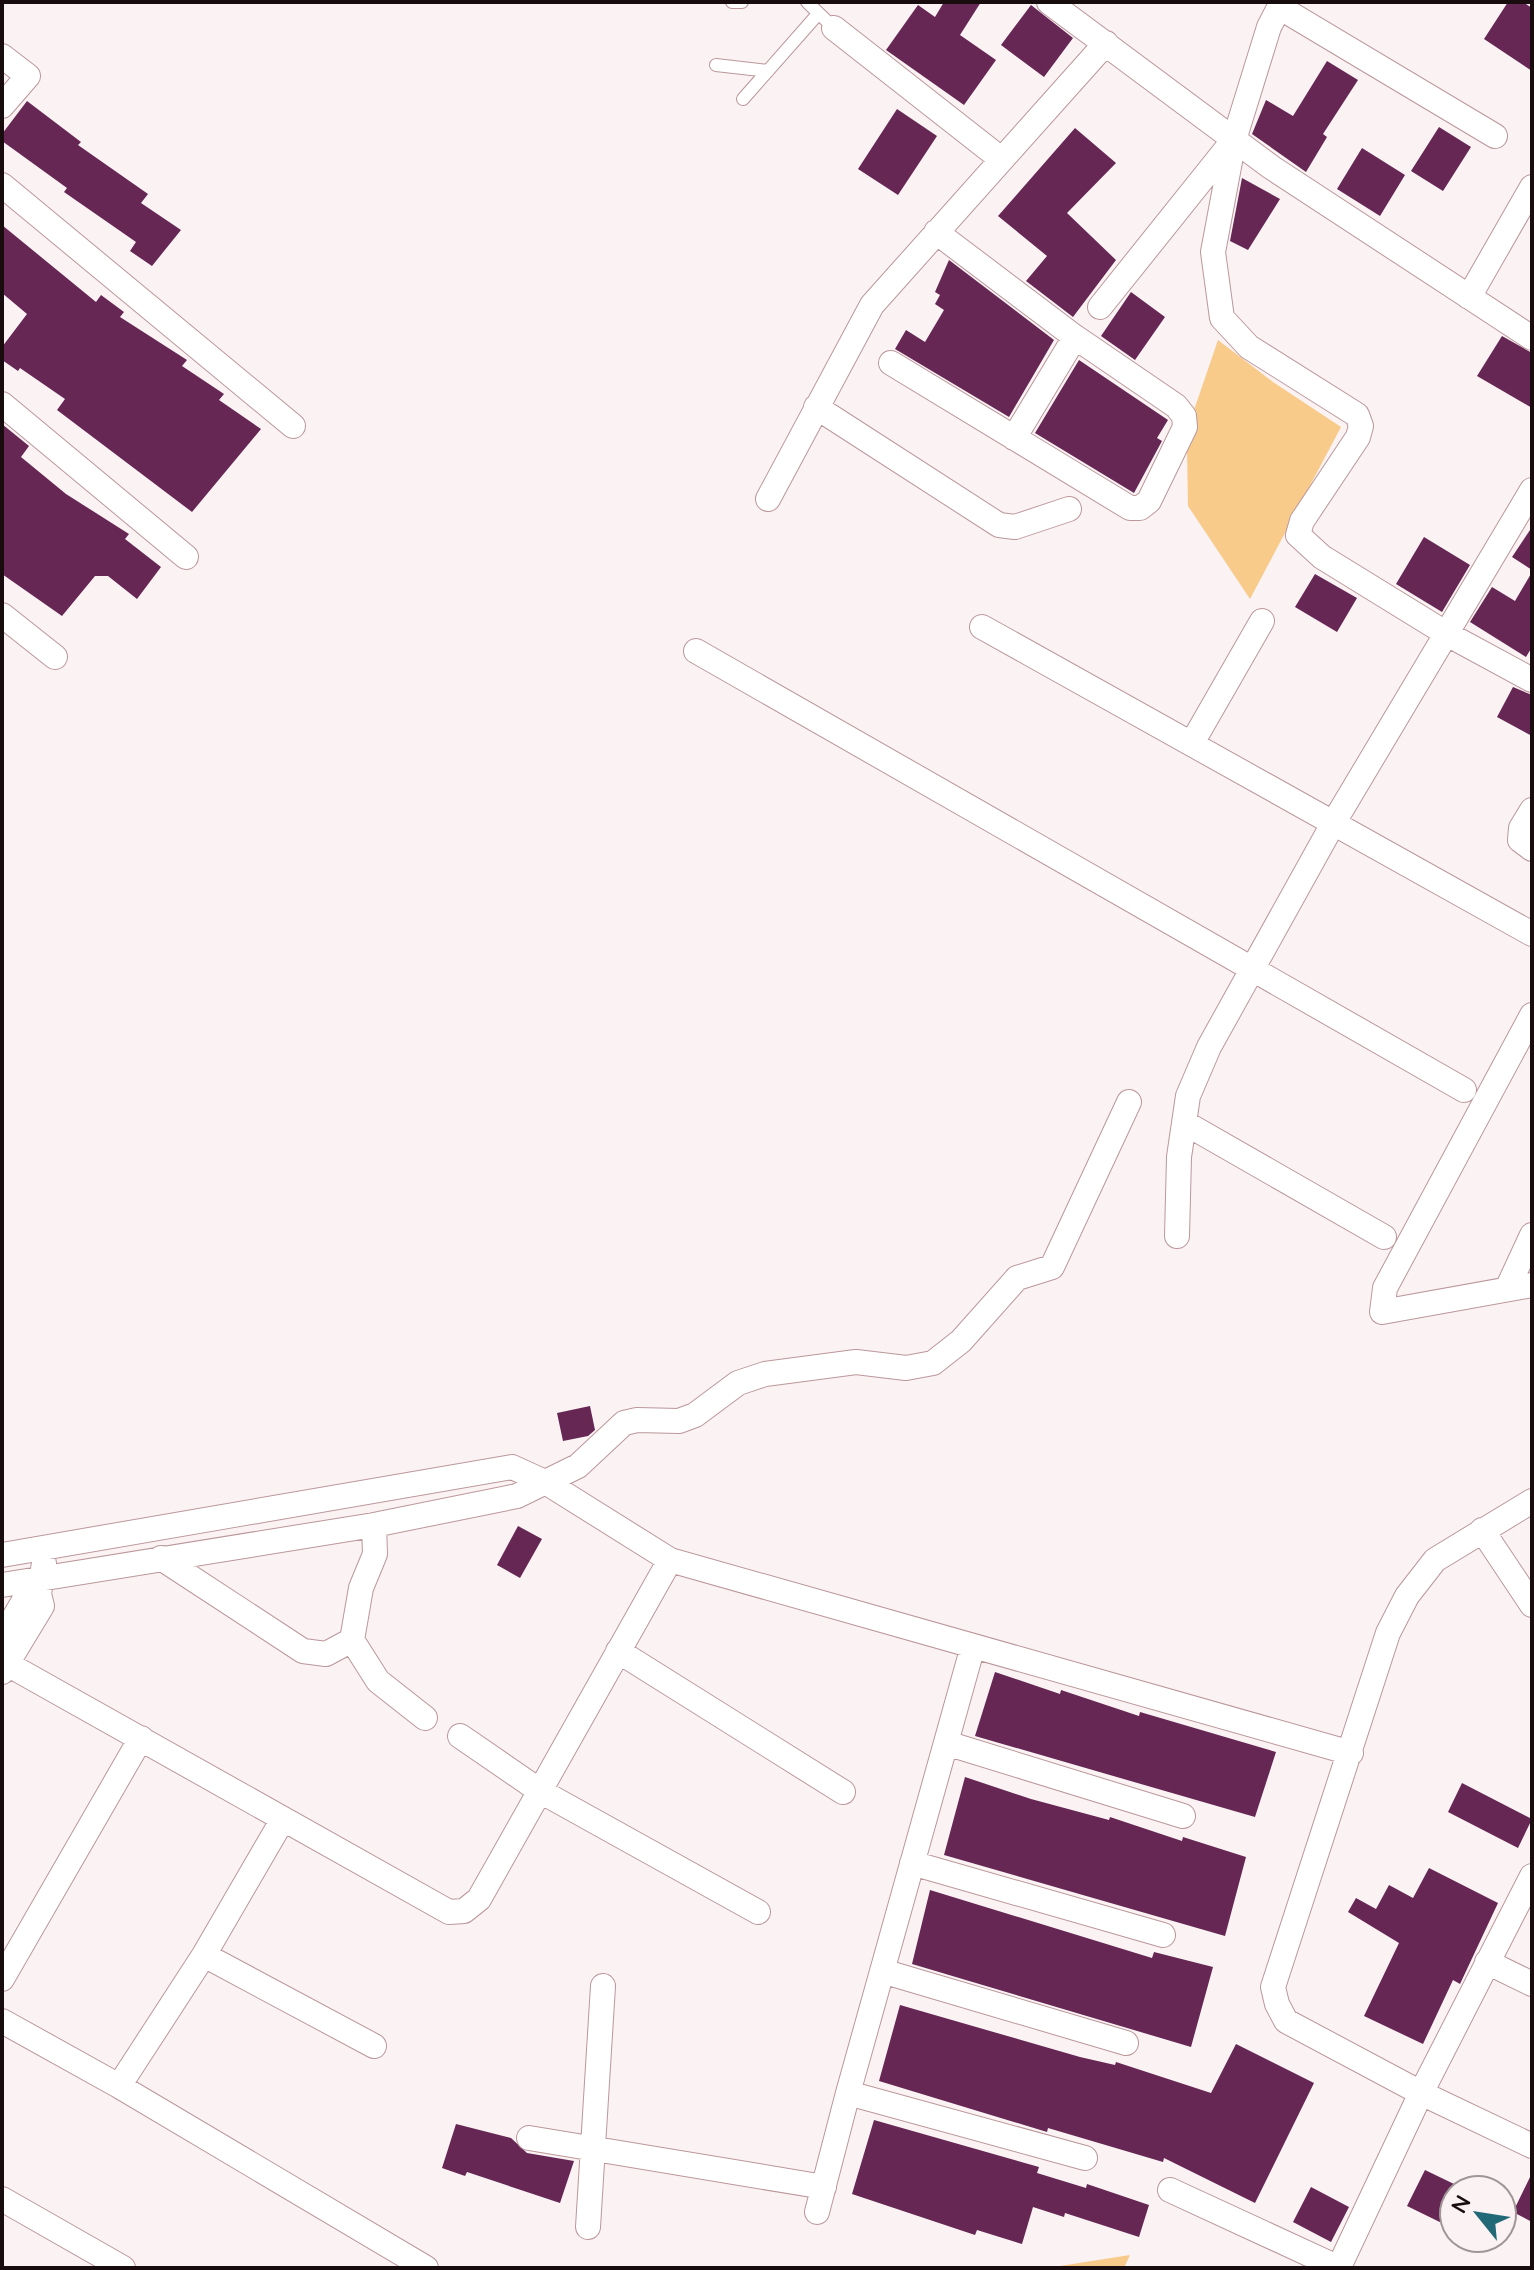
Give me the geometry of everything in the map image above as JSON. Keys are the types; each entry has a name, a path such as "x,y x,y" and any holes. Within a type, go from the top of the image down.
{"street":[{"path":"1049,2 1234,140 1532,338"},
{"path":"1495,136 1280,5 1269,27 1234,140 1213,252 1222,318 1249,347 1357,415 1361,426 1358,437 1302,521 1298,535 1322,557 1447,634 1532,680"},
{"path":"826,21 1001,159"},
{"path":"768,499 872,305 1106,43"},
{"path":"2,56 28,76 2,106"},
{"path":"1100,307 1234,140"},
{"path":"2,185 293,426"},
{"path":"1469,297 1532,187"},
{"path":"891,363 1122,504 1140,508 1149,501 1185,427 1184,416 1176,406 1075,337 936,232"},
{"path":"1014,438 1075,337"},
{"path":"2,404 186,557"},
{"path":"816,407 999,525 1015,527 1069,509"},
{"path":"1177,1236 1175,1209 1188,1096 1209,1047 1250,968 1334,822 1531,493"},
{"path":"2,615 55,657"},
{"path":"1192,743 1262,621"},
{"path":"982,627 1532,934"},
{"path":"696,651 1464,1090"},
{"path":"1532,810 1520,834 1520,840 1532,849"},
{"path":"1532,1015 1385,1288 1382,1312 1532,1285"},
{"path":"2,1585 42,1586 161,1558 374,1525 517,1496 578,1466 624,1423 637,1420 679,1421 695,1415 738,1383 765,1374 856,1362 906,1368 933,1363 961,1341 1017,1278 1052,1267 1129,1102"},
{"path":"1185,1123 1384,1237"},
{"path":"1507,1289 1532,1235"},
{"path":"2,1555 512,1467 547,1483 670,1560 1351,1753"},
{"path":"1532,1501 1435,1560 1407,1596 1388,1633 1273,1987 1286,2021 1421,2093 1532,2146"},
{"path":"374,1525 375,1554 361,1588 352,1640 378,1681 425,1718"},
{"path":"1482,1530 1532,1605"},
{"path":"44,1549 42,1606 4,1665 141,1738 449,1912 464,1911 479,1899 670,1560"},
{"path":"161,1558 303,1651 326,1654 352,1640"},
{"path":"2,1638 26,1597 42,1586"},
{"path":"817,2212 973,1646"},
{"path":"618,1651 843,1792"},
{"path":"460,1736 540,1791 758,1912"},
{"path":"2,1979 141,1738"},
{"path":"946,1743 1183,1816"},
{"path":"119,2086 204,1955 283,1819"},
{"path":"912,1863 1163,1935"},
{"path":"1170,2190 1339,2268 1421,2093 1532,1876"},
{"path":"204,1955 374,2046"},
{"path":"1487,1962 1532,1984"},
{"path":"882,1971 1126,2043"},
{"path":"588,2227 603,1986"},
{"path":"2,2021 119,2086 426,2268"},
{"path":"848,2093 1085,2158"},
{"path":"529,2138 824,2187"},
{"path":"2,2199 123,2268"}],"lane":[{"path":"732,2 742,2"},
{"path":"743,99 768,71 826,21 807,2"},
{"path":"716,65 768,71"}],"shaded area":[{"path":"1218,340 1273,382 1341,427 1250,599 1188,506 1187,451 1193,413"},
{"path":"1130,2255 1124,2268 1047,2268"}],"building":[{"path":"944,2 981,2 960,35 996,60 964,105 886,50 918,5 935,17"},
{"path":"1508,2 1523,2 1532,8 1532,71 1484,39"},
{"path":"1031,5 1073,38 1044,77 1001,45"},
{"path":"1327,61 1358,80 1323,134 1327,137 1306,172 1252,134 1266,100 1293,116"},
{"path":"27,101 81,142 78,145 148,194 141,203 181,230 152,266 130,251 136,242 64,192 67,188 2,141 2,134"},
{"path":"897,109 937,136 898,195 858,169"},
{"path":"1439,127 1471,147 1443,191 1411,171"},
{"path":"1075,128 1116,163 1067,213 1116,260 1073,317 1026,281 1047,256 998,216"},
{"path":"1362,148 1405,175 1380,216 1337,189"},
{"path":"1242,178 1280,199 1248,250 1230,241"},
{"path":"2,225 96,302 101,295 124,312 120,317 187,360 182,366 224,394 219,400 261,429 192,512 57,410 65,399 20,368 18,371 2,360 2,347 27,314 2,293"},
{"path":"949,260 1054,340 1009,417 895,349 906,330 925,342 944,310 935,304 940,295 935,292"},
{"path":"1131,292 1165,317 1135,360 1101,336"},
{"path":"1502,336 1532,353 1532,408 1477,376"},
{"path":"1079,360 1168,420 1157,438 1162,441 1134,493 1035,433"},
{"path":"2,424 29,446 21,457 66,494 129,534 125,539 161,567 137,599 108,576 95,576 62,616 2,574"},
{"path":"1532,527 1532,570 1512,557"},
{"path":"1424,537 1470,565 1442,612 1396,584"},
{"path":"1532,572 1532,647 1526,657 1470,622 1492,587 1515,601"},
{"path":"1315,574 1357,598 1337,632 1295,607"},
{"path":"1513,687 1532,695 1532,736 1497,717"},
{"path":"590,1406 595,1430 588,1436 563,1441 557,1413"},
{"path":"518,1526 542,1539 520,1578 497,1565"},
{"path":"995,1672 1060,1694 1061,1690 1139,1716 1140,1712 1276,1752 1255,1817 975,1736"},
{"path":"965,1777 1031,1799 1109,1820 1110,1817 1182,1841 1183,1837 1246,1857 1225,1936 944,1855"},
{"path":"1462,1783 1532,1819 1518,1848 1448,1812"},
{"path":"1429,1868 1498,1903 1460,1984 1453,1980 1423,2044 1364,2016 1399,1943 1348,1912 1356,1898 1376,1909 1389,1885 1413,1898"},
{"path":"930,1890 1152,1958 1154,1952 1213,1967 1191,2047 912,1964"},
{"path":"900,2005 1080,2057 1115,2065 1116,2062 1211,2093 1236,2044 1314,2083 1255,2203 1164,2158 1163,2162 1048,2128 1047,2132 879,2081"},
{"path":"874,2120 1039,2167 1037,2173 1086,2188 1087,2184 1149,2205 1139,2237 1065,2213 1064,2217 1033,2207 1022,2244 977,2230 975,2235 852,2194"},
{"path":"456,2124 511,2138 527,2153 574,2161 560,2203 467,2172 465,2176 442,2168"},
{"path":"1425,2170 1438,2176 1438,2221 1407,2206"},
{"path":"1532,2173 1532,2222 1518,2215 1518,2202"},
{"path":"1311,2187 1349,2207 1331,2242 1293,2222"}]}
